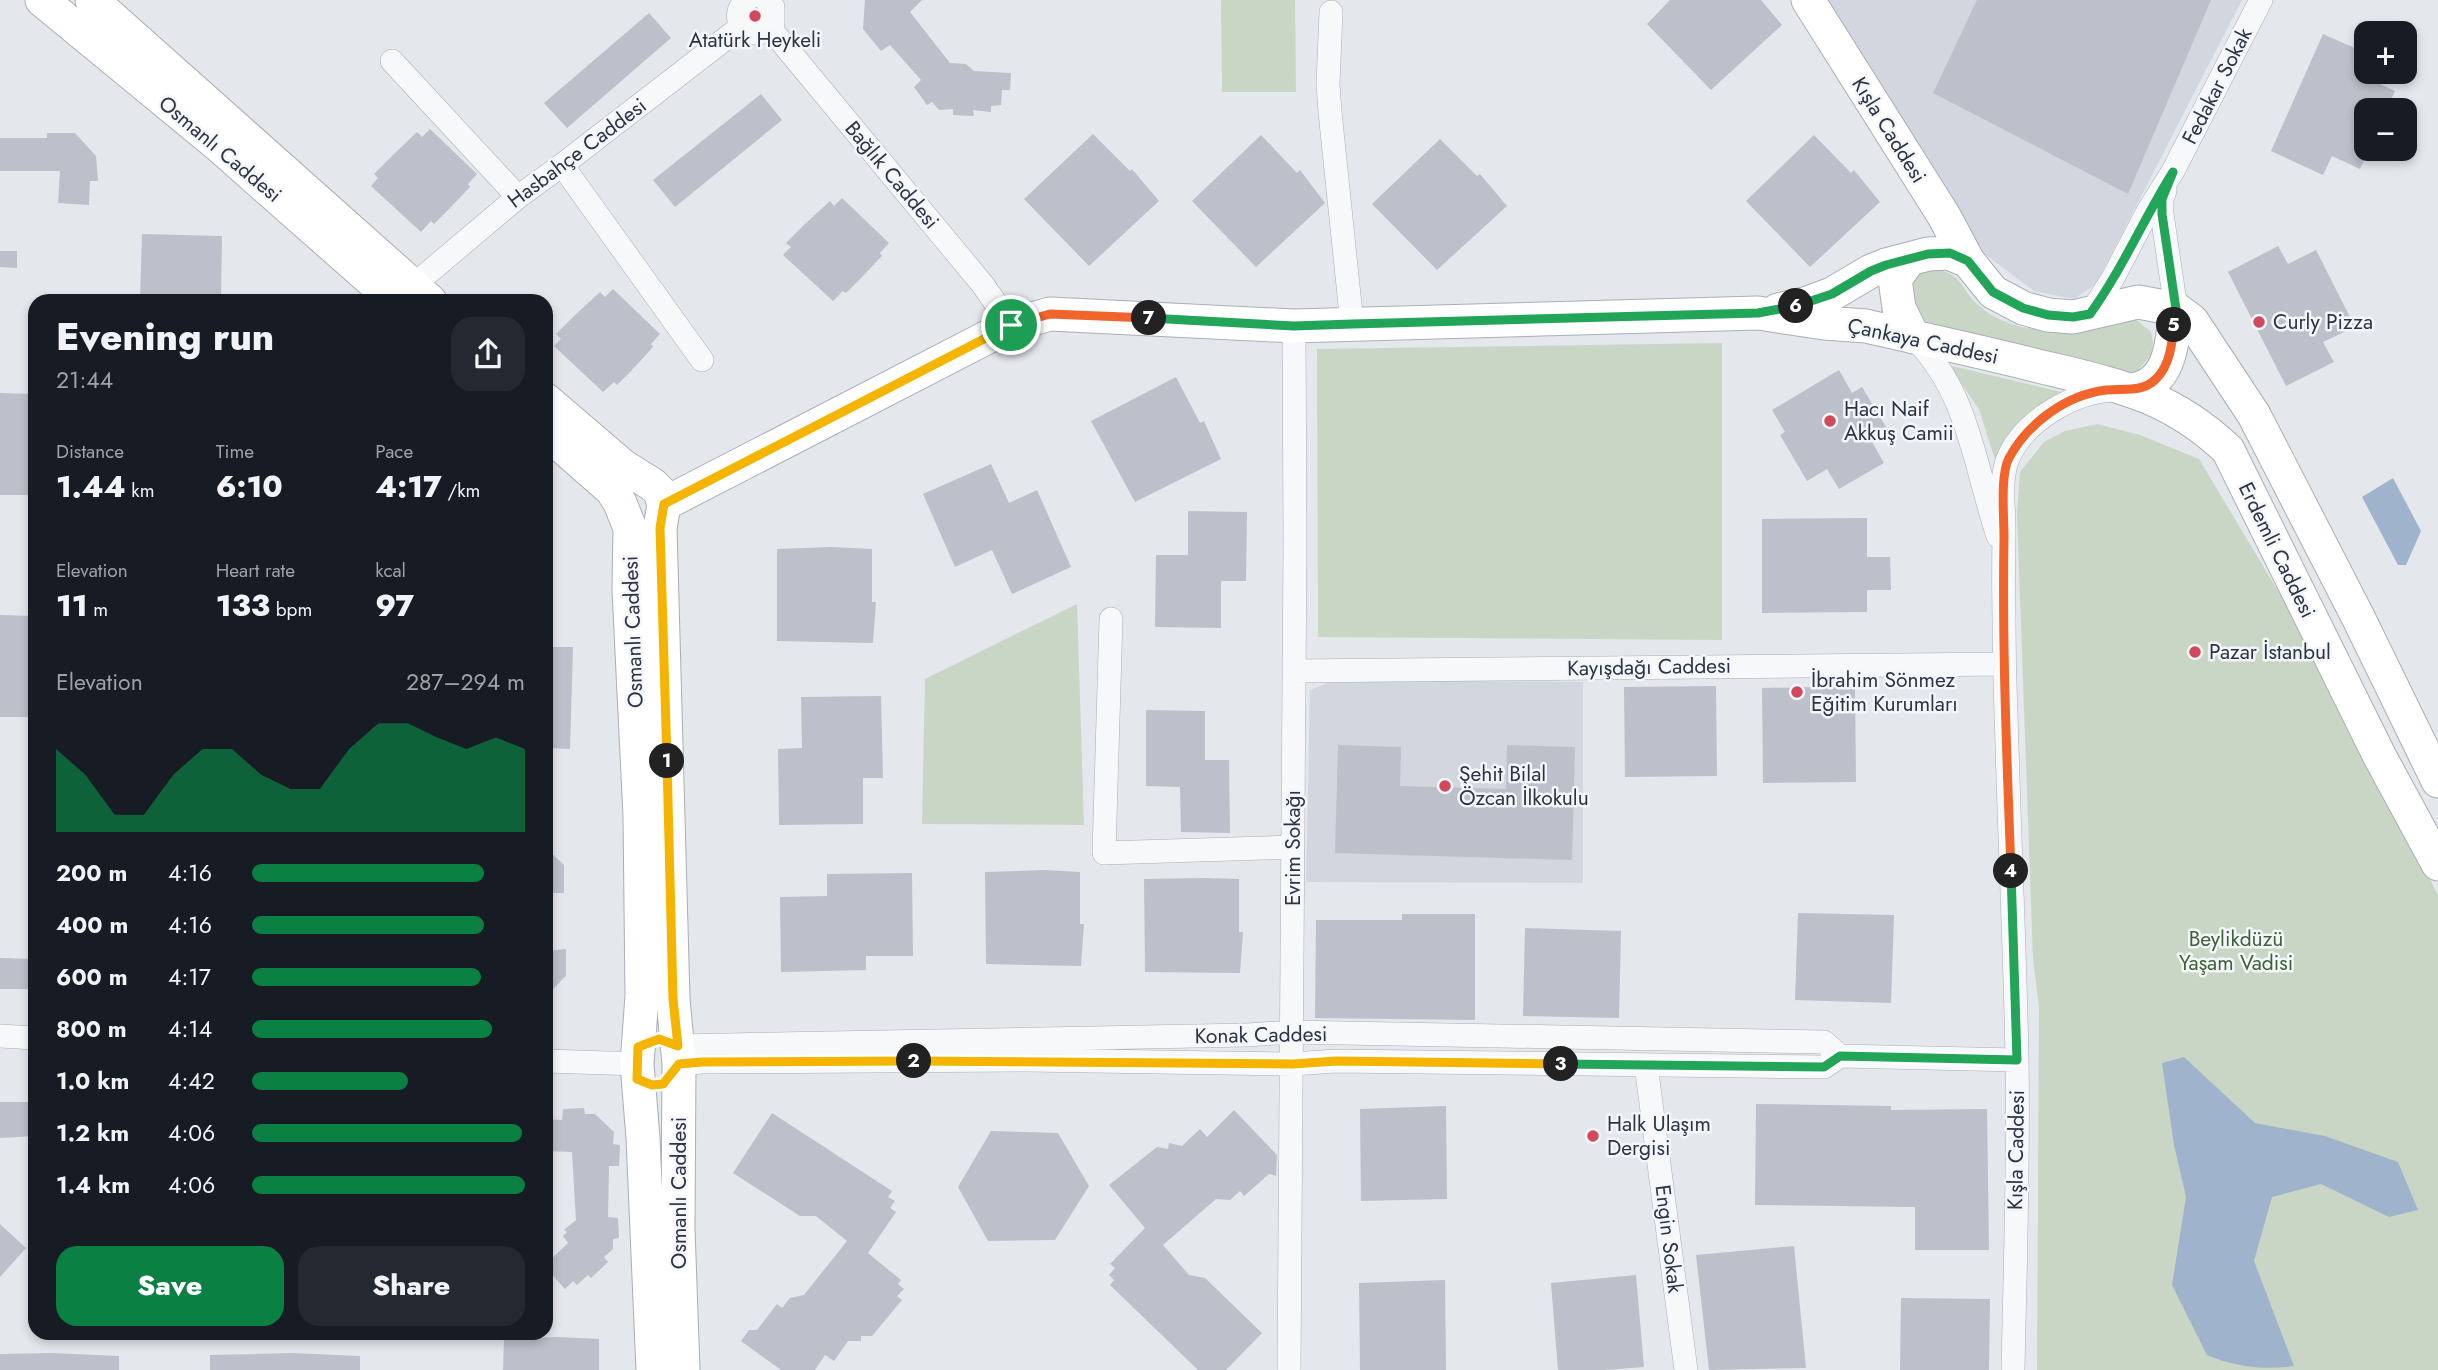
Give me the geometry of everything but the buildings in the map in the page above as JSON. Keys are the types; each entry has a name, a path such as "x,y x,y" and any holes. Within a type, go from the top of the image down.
{"main road":[{"name":"Osmanlı Caddesi","path":"42,0 217,145 413,294"},
{"name":"Osmanlı Caddesi","path":"92,0 413,294"},
{"name":"Kışla Caddesi","path":"1808,0 1944,216 1968,261 1993,292 2023,308 2048,315 2073,317 2138,302 2176,309"},
{"path":"1758,313 1808,303 1832,294 1871,271 1928,254 1950,253 1968,261"},
{"path":"1909,260 1895,279 1899,308 1913,337"},
{"path":"2132,390 2143,388 2155,381 2165,368 2170,353 2176,309"},
{"name":"Erdemli Caddesi","path":"2176,309 2192,321 2255,415 2434,763"},
{"name":"Çankaya Caddesi","path":"623,511 637,524 652,523 658,500 1011,325 1050,314 1294,326 1758,313 1866,326 2132,390"},
{"name":"Erdemli Caddesi","path":"2132,390 2175,409 2207,430 2228,450 2380,757 2438,864"},
{"path":"553,406 624,466 658,500"},
{"path":"553,438 603,480 623,511"},
{"name":"Osmanlı Caddesi","path":"658,500 673,999 678,1055 678,1229 683,1370"},
{"name":"Osmanlı Caddesi","path":"623,511 630,528 629,590 640,816 642,996 637,1063 653,1370"},
{"path":"637,1063 652,1085 663,1084 678,1055"}],"street":[{"name":"Fedakar Sokak","path":"2173,172 2261,0"},
{"path":"764,1 775,12 770,27 755,34 741,26 738,14 740,8 764,1"},
{"path":"1331,12 1328,84 1352,324"},
{"name":"Hasbahçe Caddesi","path":"415,294 518,197 741,26"},
{"name":"Bağlık Caddesi","path":"770,27 983,285 1011,325"},
{"path":"392,61 518,197"},
{"path":"562,165 702,360"},
{"path":"2173,172 2162,199 2162,214 2176,309"},
{"path":"2090,314 2173,172"},
{"name":"Evrim Sokağı","path":"1289,1370 1293,1064 1294,326"},
{"path":"1913,337 1930,353 1943,372 1963,414 1985,499 2003,552"},
{"name":"Kışla Caddesi","path":"2013,1370 2017,1060 2004,664 2003,552 2007,461 2030,428 2055,410 2078,398 2105,390 2132,390"},
{"path":"1111,619 1104,853 1293,847"},
{"name":"Kayışdağı Caddesi","path":"1294,671 2004,664"},
{"name":"Konak Caddesi","path":"678,1055 1293,1032 1824,1042 1840,1056"},
{"path":"0,1036 28,1038"},
{"name":"Konak Caddesi","path":"678,1055 702,1062 1040,1060 1293,1064 1336,1061 1824,1067 1840,1056 2017,1060"},
{"path":"553,1061 637,1063"},
{"name":"Engin Sokak","path":"1646,1065 1685,1370"}],"shaded area":[{"path":"1823,0 2242,0 2096,284 2074,299 2034,291 1982,252"},
{"name":"Şehit Bilal Özcan İlkokulu","path":"1336,680 1583,682 1583,883 1306,882 1310,690"}],"green space":[{"path":"1221,0 1295,0 1296,92 1222,92"},
{"path":"1934,269 1951,274 1978,305 1995,317 2014,325 2053,330 2134,318 2151,332 2151,355 2132,373 2094,366 1922,322 1908,290 1919,274"},
{"path":"1722,343 1722,640 1318,637 1317,349"},
{"path":"1948,365 2070,394 2016,425 2000,466 1997,466 1979,409"},
{"name":"Beylikdüzü Yaşam Vadisi","path":"2097,424 2140,435 2199,459 2312,648 2438,895 2438,1370 2037,1370 2039,1008 2033,958 2017,515 2020,472 2044,442 2065,431"},
{"path":"1077,604 1084,825 922,824 925,679"}],"water":[{"path":"2393,478 2421,531 2406,565 2398,565 2362,497"},
{"path":"2184,1057 2255,1123 2325,1136 2398,1162 2418,1210 2389,1217 2321,1184 2272,1197 2254,1261 2294,1366 2250,1366 2207,1355 2172,1285 2186,1197 2174,1145 2162,1063"}],"place":[{"name":"Atatürk Heykeli","path":"755,16"},
{"name":"Curly Pizza","path":"2259,322"},
{"name":"Hacı Naif Akkuş Camii","path":"1830,421"},
{"name":"Pazar İstanbul","path":"2195,652"},
{"name":"İbrahim Sönmez Eğitim Kurumları","path":"1797,692"},
{"name":"Şehit Bilal Özcan İlkokulu","path":"1445,786"},
{"name":"Halk Ulaşım Dergisi","path":"1593,1136"}],"route":[{"path":"2173,172 2162,199 2176,309 2170,353 2165,368 2155,381 2143,388 2105,390 2078,398 2055,410 2030,428 2007,461 2003,552 2004,664 2017,1060 1840,1056 1824,1067 1336,1061 1293,1064 1027,1060 702,1062 679,1064 663,1084 652,1085 637,1079 638,1047 659,1039 678,1046 673,999 660,528 664,504 1011,325 1050,314 1294,326 1758,313 1808,303 1832,294 1886,265 1928,254 1950,253 1968,261 1993,292 2007,301 2048,315 2073,317 2090,314 2100,300 2148,211 2173,172"}]}
